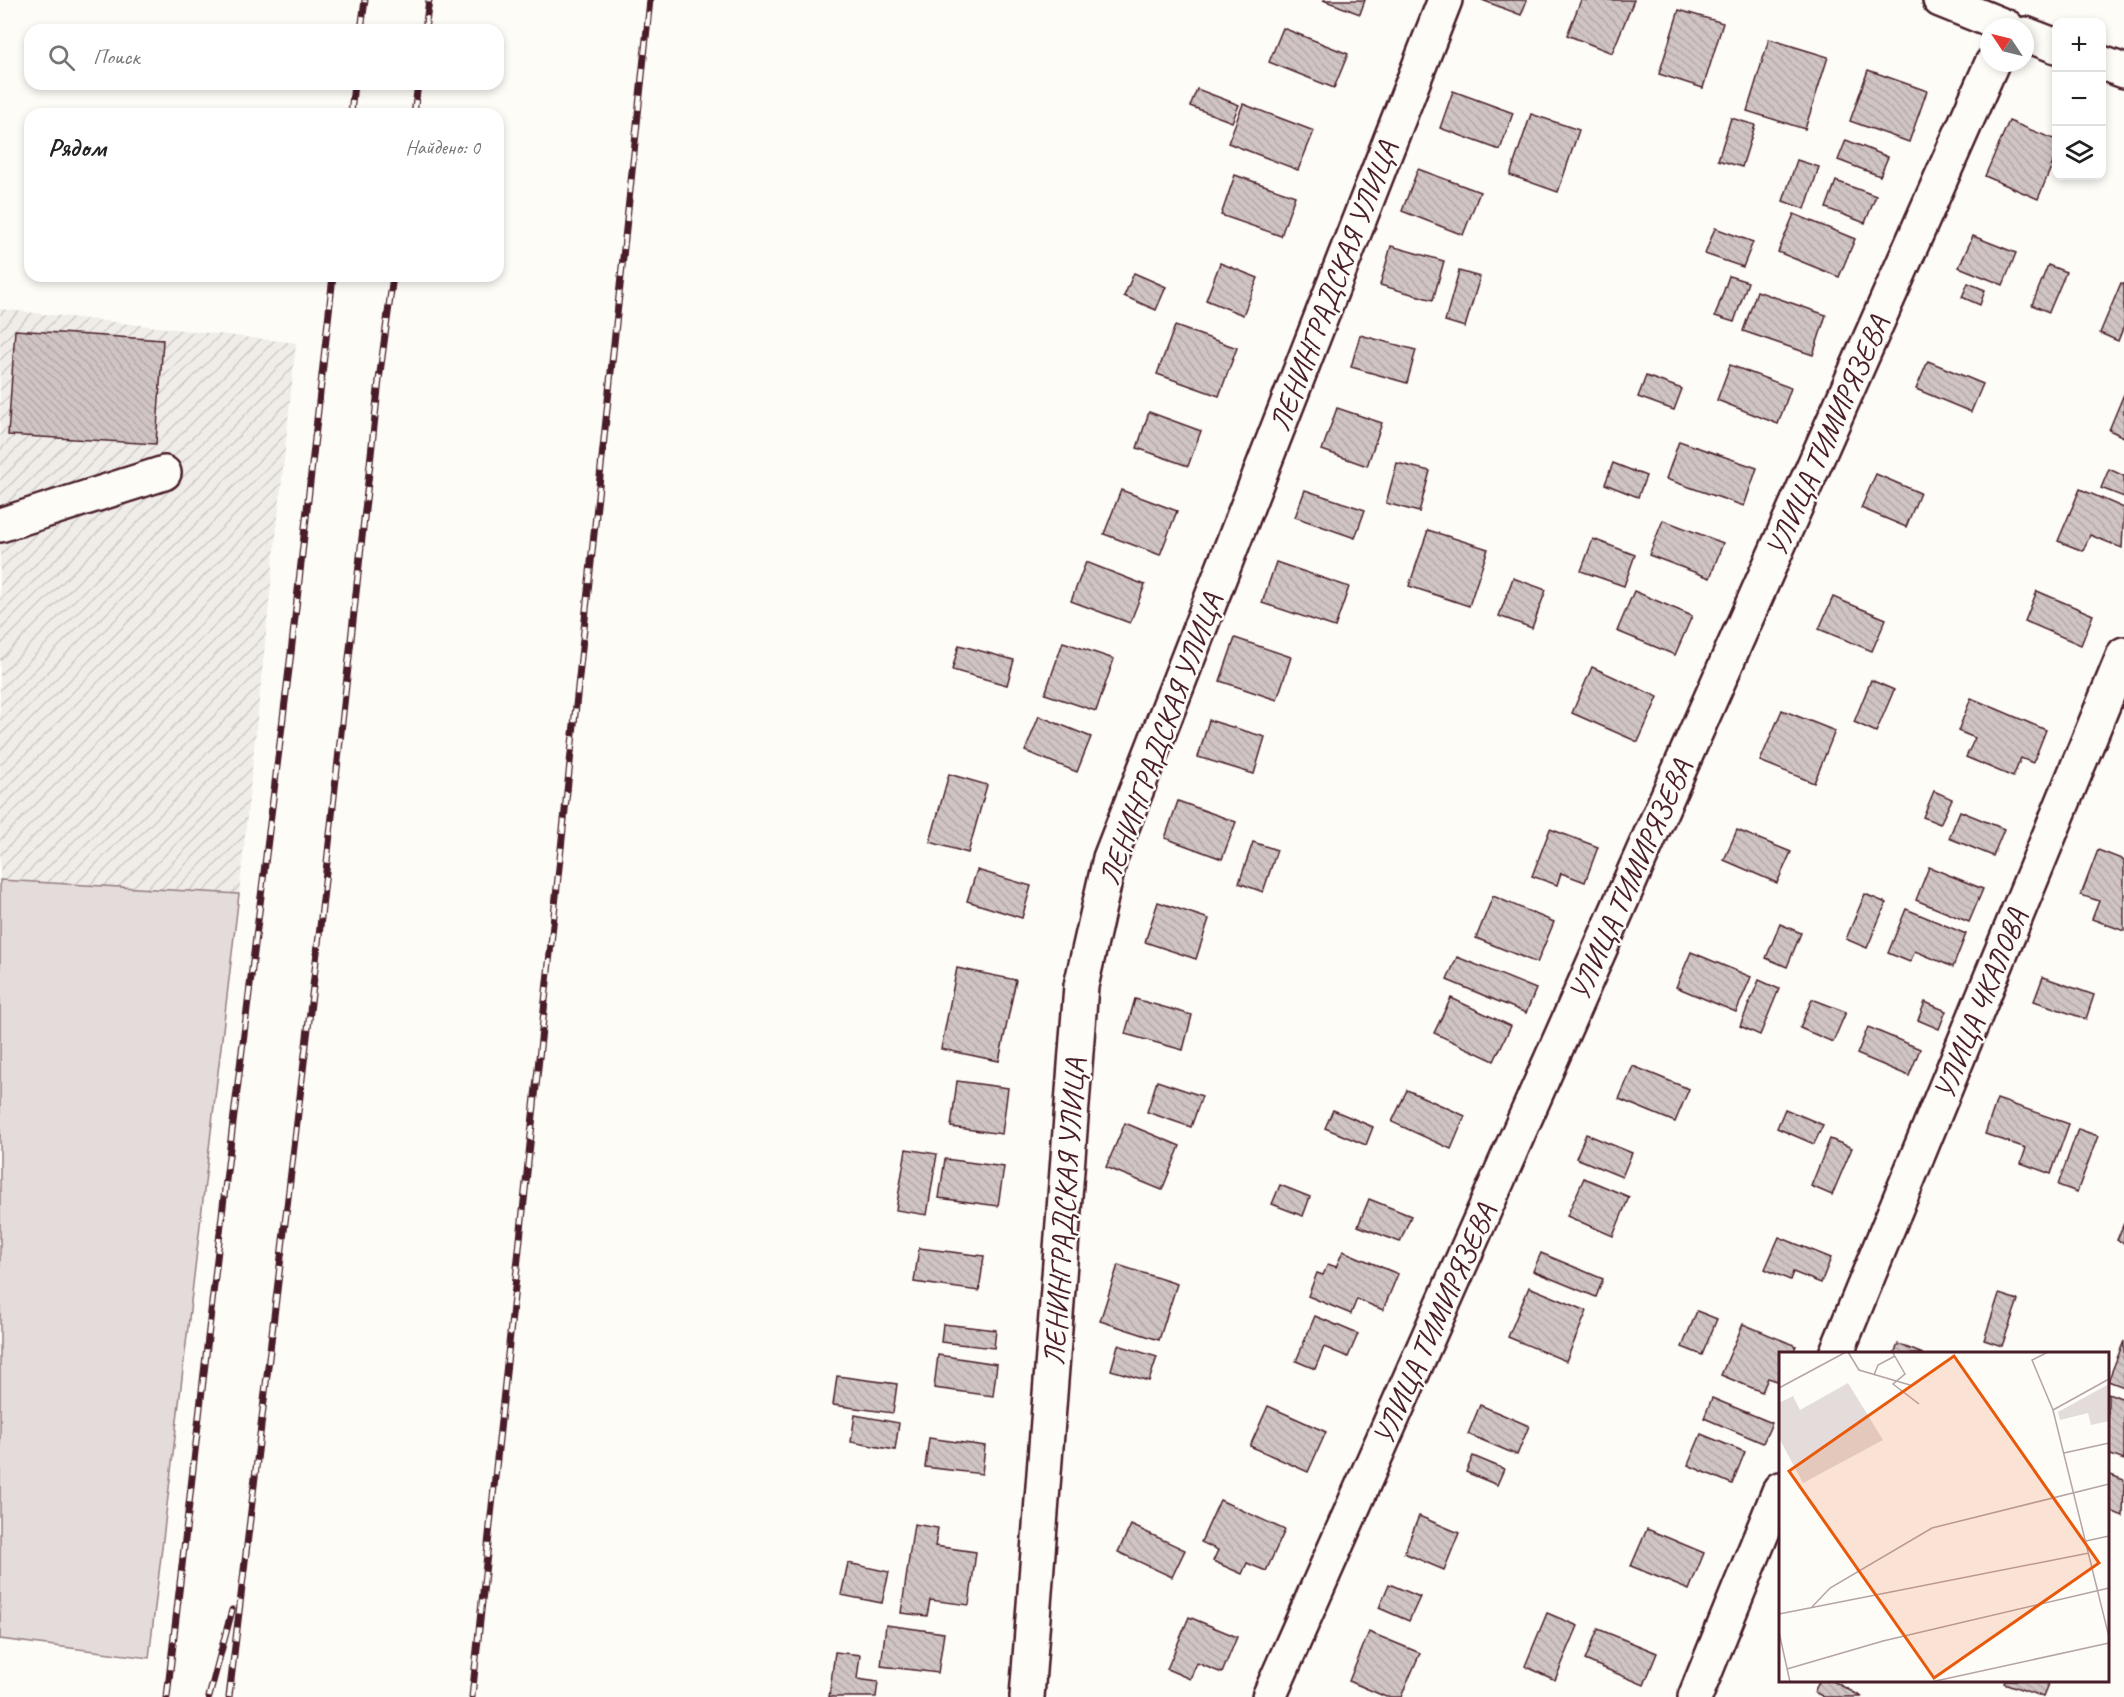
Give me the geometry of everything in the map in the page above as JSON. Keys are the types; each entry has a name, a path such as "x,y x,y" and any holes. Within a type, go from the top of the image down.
{"street":[{"name":"ЛЕНИНГРАДСКАЯ УЛИЦА","path":"1027,1697 1081,986 1110,858 1445,0"},
{"path":"1940,0 1985,18"},
{"path":"2034,37 2052,44"},
{"path":"2106,64 2124,71"},
{"name":"УЛИЦА ТИМИРЯЗЕВА","path":"1269,1697 1988,72"},
{"path":"0,525 164,473"},
{"name":"УЛИЦА ЧКАЛОВА","path":"1836,1352 2124,654"},
{"path":"1695,1697 1779,1492"}],"shaded area":[{"path":"0,309 296,343 239,894 0,880"},
{"path":"0,880 239,894 149,1658 0,1639"}],"building":[{"path":"1323,0 1365,0 1360,14"},
{"path":"1482,0 1527,0 1521,15"},
{"path":"1581,0 1634,0 1612,53 1567,35"},
{"path":"1679,10 1723,23 1703,88 1659,74"},
{"path":"1283,28 1348,54 1334,88 1269,62"},
{"path":"1769,39 1828,57 1805,129 1747,111"},
{"path":"1868,70 1927,91 1909,142 1850,121"},
{"path":"1197,89 1239,105 1232,122 1190,106"},
{"path":"1453,91 1513,113 1500,150 1440,128"},
{"path":"1243,104 1314,131 1298,170 1228,143"},
{"path":"1531,114 1579,130 1558,192 1510,175"},
{"path":"1731,118 1755,125 1742,167 1718,160"},
{"path":"2009,121 2052,138 2052,165 2038,199 1985,176"},
{"path":"1846,140 1888,157 1880,176 1838,160"},
{"path":"1797,160 1819,167 1805,209 1783,201"},
{"path":"1418,169 1480,192 1463,235 1402,211"},
{"path":"1235,175 1295,196 1281,236 1221,215"},
{"path":"1836,181 1876,196 1865,223 1826,208"},
{"path":"1794,214 1855,239 1839,277 1778,252"},
{"path":"1715,228 1753,242 1743,267 1705,254"},
{"path":"1973,236 2016,253 2003,285 1959,267"},
{"path":"1391,246 1444,261 1433,300 1380,285"},
{"path":"1220,263 1258,278 1243,315 1206,300"},
{"path":"2048,265 2066,272 2049,312 2032,305"},
{"path":"1459,271 1480,277 1465,327 1445,321"},
{"path":"1134,273 1166,287 1156,310 1124,296"},
{"path":"1729,276 1748,282 1734,322 1715,316"},
{"path":"1968,283 1985,290 1980,305 1962,297"},
{"path":"2121,283 2124,284 2124,326 2118,341 2100,333"},
{"path":"1757,291 1826,315 1813,355 1743,331"},
{"path":"1175,326 1237,348 1219,396 1157,374"},
{"path":"15,330 163,340 156,444 8,435"},
{"path":"1360,335 1416,350 1407,383 1351,367"},
{"path":"1928,361 1983,384 1971,412 1916,389"},
{"path":"1730,365 1791,388 1778,424 1717,400"},
{"path":"1646,376 1682,389 1674,410 1638,397"},
{"path":"2124,394 2124,437 2109,430"},
{"path":"1337,408 1382,423 1367,466 1322,450"},
{"path":"1149,412 1201,431 1188,466 1137,448"},
{"path":"1679,441 1757,468 1744,506 1666,479"},
{"path":"1397,463 1430,471 1419,512 1386,503"},
{"path":"1613,463 1646,476 1638,497 1605,484"},
{"path":"2109,469 2124,476 2124,497 2101,488"},
{"path":"1876,474 1920,493 1906,527 1861,508"},
{"path":"2080,489 2124,508 2122,548 2090,535 2083,551 2058,541"},
{"path":"1121,490 1177,511 1160,555 1104,534"},
{"path":"1305,490 1365,510 1355,538 1295,517"},
{"path":"1663,520 1723,543 1710,578 1649,555"},
{"path":"1428,530 1488,549 1469,606 1409,586"},
{"path":"1593,539 1635,555 1624,586 1581,571"},
{"path":"1086,562 1145,585 1130,623 1071,601"},
{"path":"1276,562 1349,587 1335,627 1262,603"},
{"path":"1513,578 1546,590 1532,628 1499,616"},
{"path":"1634,591 1692,616 1675,655 1617,631"},
{"path":"2037,591 2093,615 2081,645 2025,621"},
{"path":"1833,597 1886,619 1872,651 1819,629"},
{"path":"1235,638 1291,657 1277,700 1220,681"},
{"path":"1063,642 1114,659 1096,711 1045,694"},
{"path":"959,645 1014,660 1007,685 952,670"},
{"path":"1592,667 1658,697 1638,742 1572,713"},
{"path":"1871,680 1894,690 1876,732 1854,722"},
{"path":"1971,698 2046,730 2033,763 2021,758 2013,777 1966,757 1975,738 1958,731"},
{"path":"1782,710 1835,731 1814,783 1760,761"},
{"path":"1039,716 1091,737 1077,772 1025,751"},
{"path":"1209,720 1265,737 1254,774 1198,757"},
{"path":"949,774 987,785 968,853 930,842"},
{"path":"1934,791 1952,799 1940,824 1923,817"},
{"path":"1178,801 1236,822 1222,859 1165,838"},
{"path":"1960,811 2004,829 1993,856 1949,838"},
{"path":"1550,829 1598,847 1585,882 1561,873 1557,885 1532,876"},
{"path":"1737,830 1791,852 1777,883 1724,860"},
{"path":"1253,842 1277,850 1263,892 1239,883"},
{"path":"2098,850 2124,860 2124,931 2092,919 2099,901 2081,895"},
{"path":"1929,867 1983,889 1969,922 1916,900"},
{"path":"977,870 1031,886 1022,918 967,901"},
{"path":"1865,894 1886,903 1867,948 1846,939"},
{"path":"1493,896 1554,922 1537,963 1476,938"},
{"path":"1158,902 1209,919 1196,959 1145,942"},
{"path":"1906,909 1966,934 1953,967 1915,951 1910,962 1888,953"},
{"path":"1780,924 1801,933 1787,967 1766,958"},
{"path":"1691,952 1751,977 1736,1012 1676,987"},
{"path":"1457,957 1536,989 1526,1013 1447,980"},
{"path":"957,968 1016,980 999,1061 941,1049"},
{"path":"2043,977 2094,995 2086,1019 2034,1001"},
{"path":"1759,980 1779,989 1760,1035 1740,1026"},
{"path":"1451,998 1511,1026 1494,1061 1434,1033"},
{"path":"1135,999 1192,1015 1183,1050 1125,1034"},
{"path":"1812,999 1846,1012 1833,1042 1800,1028"},
{"path":"1925,1002 1946,1011 1939,1029 1918,1020"},
{"path":"1868,1027 1920,1049 1909,1076 1857,1054"},
{"path":"1633,1066 1689,1089 1675,1122 1619,1099"},
{"path":"957,1081 1008,1088 1002,1134 951,1127"},
{"path":"1157,1081 1202,1096 1191,1127 1147,1112"},
{"path":"1407,1090 1465,1116 1451,1149 1392,1122"},
{"path":"1997,1099 2069,1124 2051,1174 2021,1163 2026,1148 1985,1134"},
{"path":"1785,1109 1823,1125 1814,1144 1777,1128"},
{"path":"1333,1110 1373,1127 1366,1145 1325,1128"},
{"path":"1125,1123 1180,1146 1162,1190 1106,1167"},
{"path":"2078,1129 2098,1136 2077,1192 2058,1185"},
{"path":"1586,1134 1632,1153 1622,1177 1576,1158"},
{"path":"1830,1139 1852,1148 1832,1195 1811,1186"},
{"path":"906,1149 937,1154 927,1215 896,1210"},
{"path":"945,1159 1004,1167 998,1206 939,1198"},
{"path":"1584,1178 1629,1197 1613,1236 1567,1216"},
{"path":"1280,1185 1310,1197 1303,1216 1272,1204"},
{"path":"1369,1199 1411,1216 1400,1242 1358,1226"},
{"path":"2124,1223 2124,1243 2117,1240"},
{"path":"1779,1237 1831,1258 1821,1283 1793,1272 1790,1280 1765,1269"},
{"path":"919,1248 984,1256 979,1291 914,1282"},
{"path":"1343,1251 1398,1274 1383,1310 1357,1299 1351,1314 1308,1296 1317,1273 1323,1275 1328,1264 1336,1267"},
{"path":"1541,1253 1603,1279 1596,1297 1533,1271"},
{"path":"1118,1265 1177,1284 1159,1340 1100,1321"},
{"path":"1529,1287 1587,1311 1566,1361 1508,1337"},
{"path":"1999,1294 2018,1300 2002,1346 1984,1340"},
{"path":"1697,1311 1717,1319 1702,1355 1682,1347"},
{"path":"1315,1316 1358,1334 1348,1357 1324,1347 1315,1369 1296,1361"},
{"path":"943,1324 996,1330 994,1348 941,1342"},
{"path":"1743,1324 1796,1346 1793,1352 1779,1352 1779,1382 1768,1378 1762,1392 1721,1375"},
{"path":"2124,1341 2124,1387 2109,1381"},
{"path":"1898,1344 1918,1352 1895,1352"},
{"path":"1118,1345 1157,1357 1149,1381 1111,1370"},
{"path":"938,1355 997,1364 993,1396 934,1388"},
{"path":"837,1376 897,1384 893,1413 833,1405"},
{"path":"2109,1393 2124,1399 2124,1460 2109,1454"},
{"path":"1712,1398 1772,1423 1763,1443 1704,1418"},
{"path":"1480,1405 1529,1426 1517,1455 1468,1434"},
{"path":"1268,1406 1326,1432 1308,1472 1250,1446"},
{"path":"855,1415 899,1423 895,1450 851,1442"},
{"path":"1701,1434 1745,1452 1732,1484 1688,1465"},
{"path":"929,1438 985,1446 982,1474 925,1467"},
{"path":"1473,1456 1504,1469 1497,1485 1466,1472"},
{"path":"2109,1474 2124,1480 2123,1516 2109,1510"},
{"path":"1220,1500 1285,1530 1266,1571 1247,1563 1242,1574 1213,1561 1218,1550 1201,1542"},
{"path":"1419,1516 1459,1533 1444,1570 1404,1553"},
{"path":"914,1524 938,1528 935,1546 976,1552 969,1605 930,1600 927,1616 901,1613"},
{"path":"1131,1525 1185,1550 1172,1577 1118,1552"},
{"path":"1647,1529 1704,1553 1689,1590 1631,1566"},
{"path":"848,1563 889,1572 882,1603 841,1595"},
{"path":"1389,1584 1420,1597 1409,1621 1379,1608"},
{"path":"1547,1613 1578,1626 1555,1680 1525,1666"},
{"path":"1189,1617 1237,1637 1222,1673 1197,1663 1190,1679 1167,1669"},
{"path":"886,1625 944,1633 938,1673 881,1666"},
{"path":"1598,1629 1657,1653 1644,1685 1585,1660"},
{"path":"1369,1632 1420,1653 1401,1697 1386,1697 1349,1681"},
{"path":"835,1652 860,1655 857,1679 878,1682 876,1697 829,1697"},
{"path":"1819,1682 1835,1682 1862,1697 1824,1697 1814,1692"},
{"path":"2004,1682 2049,1682 2043,1697"}],"railway":[{"path":"362,24 365,0"},
{"path":"426,24 429,0"},
{"path":"472,1697 650,0"},
{"path":"352,108 353,90"},
{"path":"415,108 417,90"},
{"path":"167,1697 226,1180 291,653 332,282"},
{"path":"229,1697 320,927 379,380 392,282"},
{"path":"209,1697 232,1610"}]}
